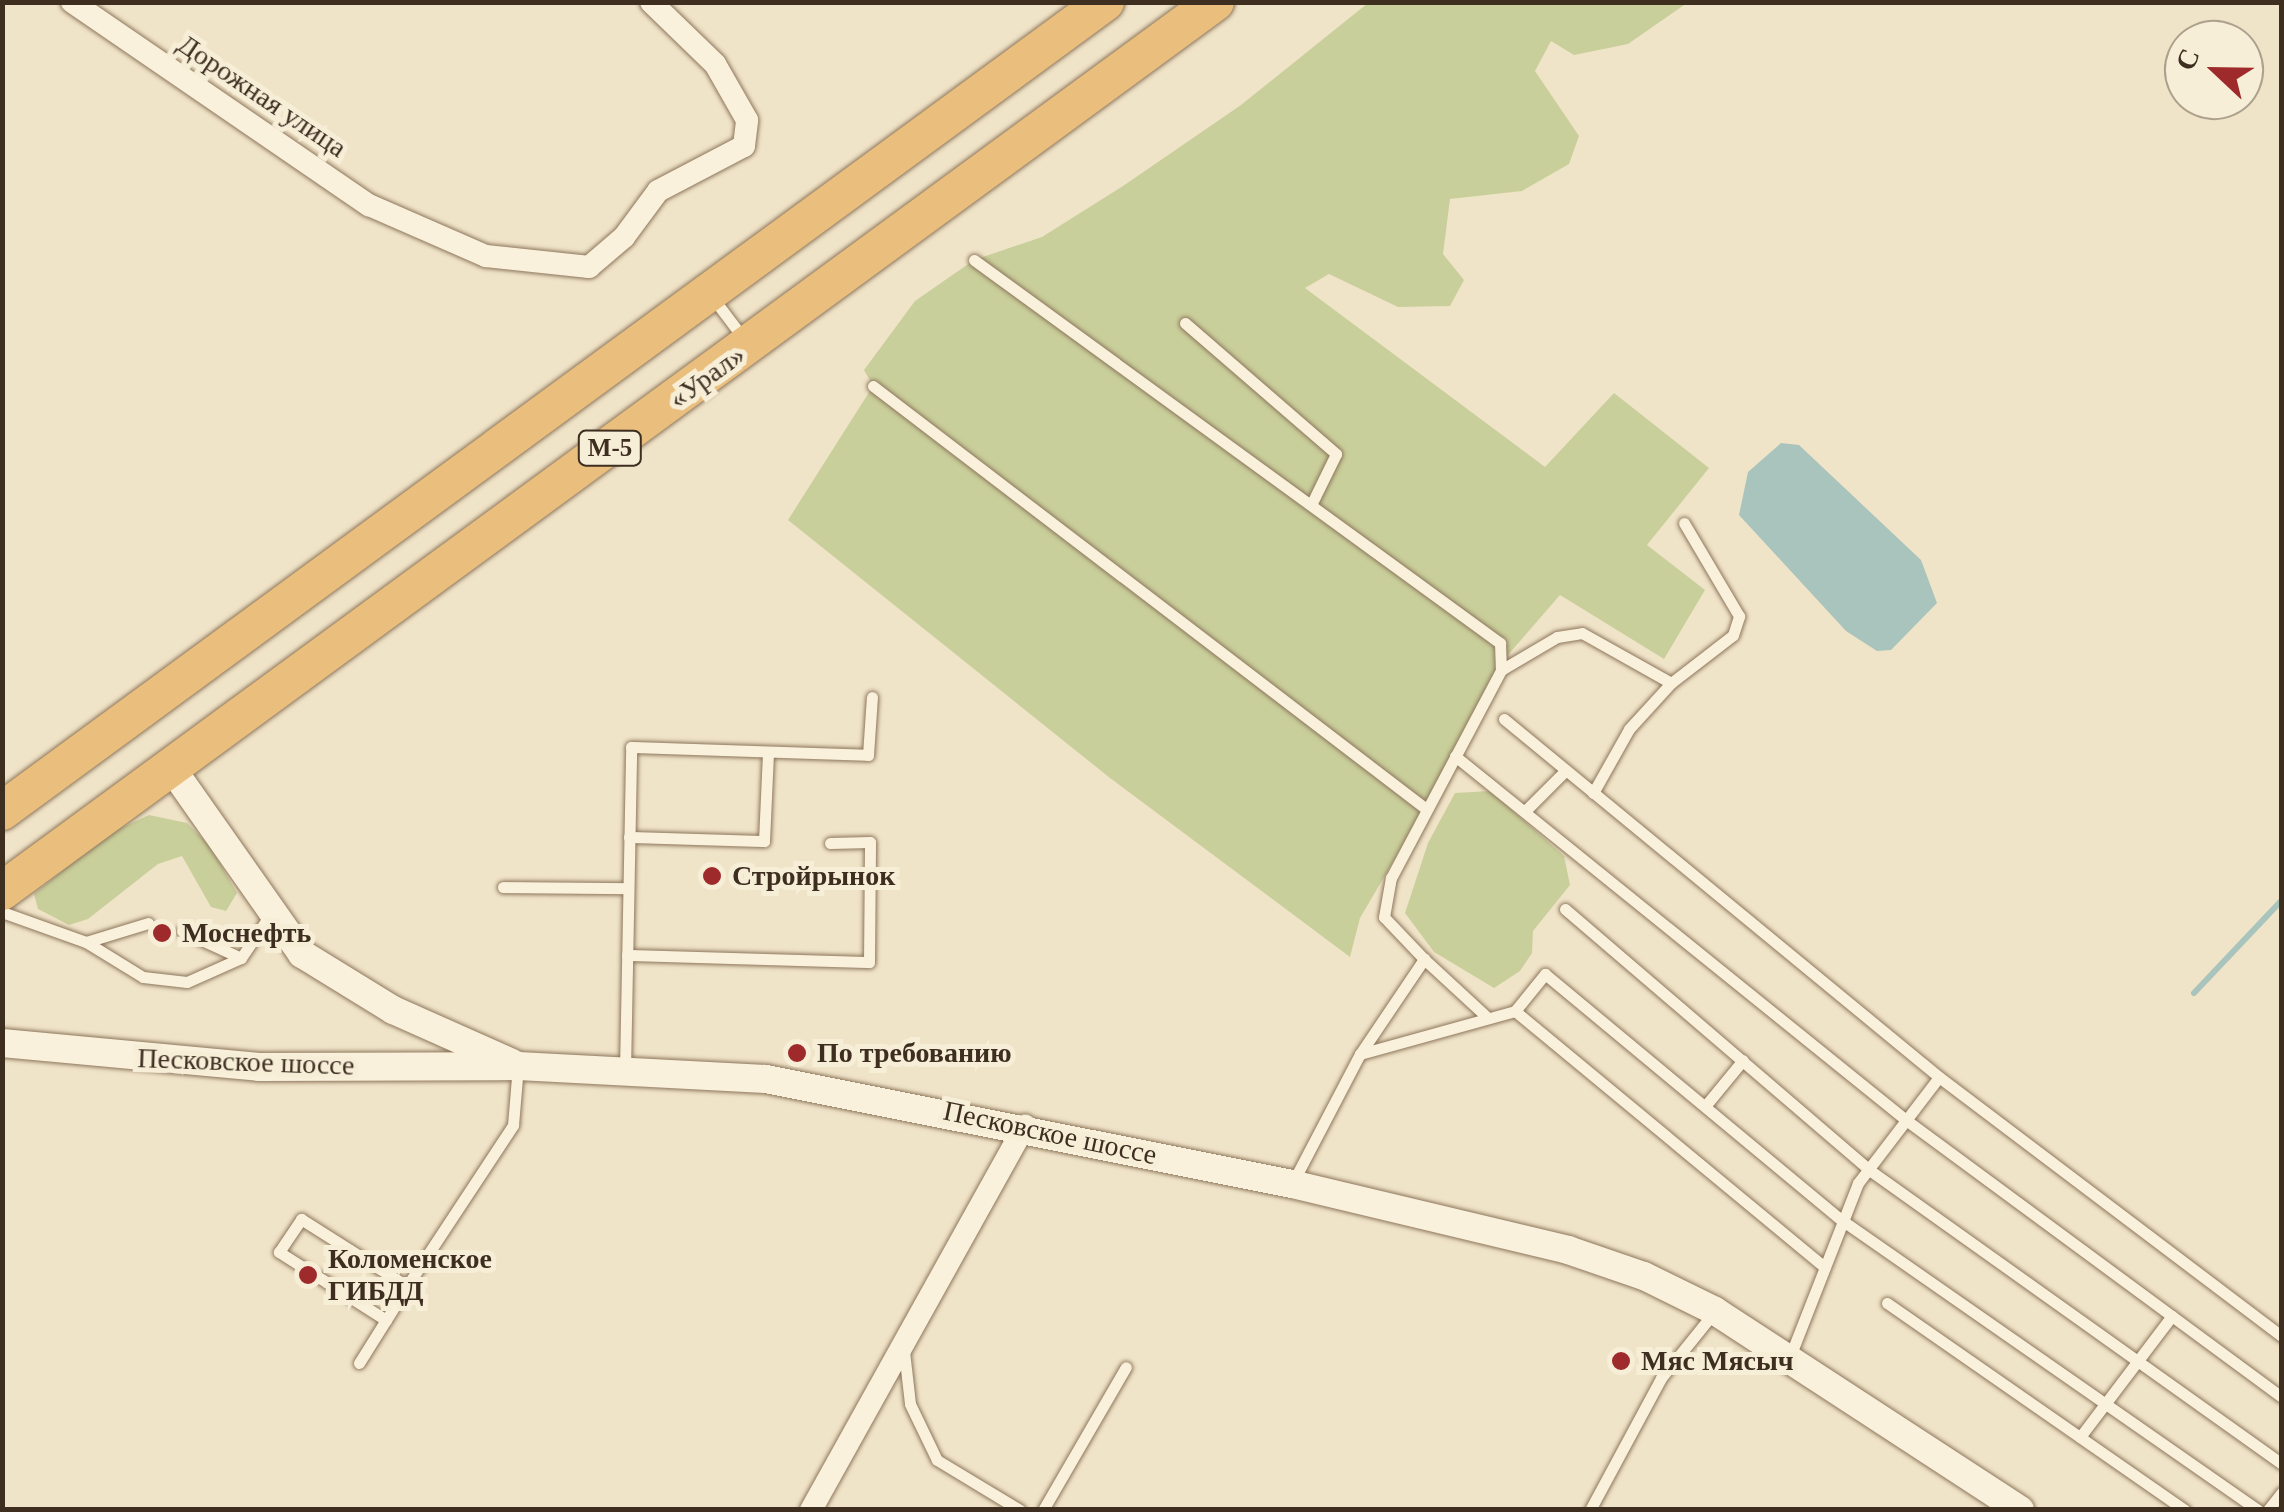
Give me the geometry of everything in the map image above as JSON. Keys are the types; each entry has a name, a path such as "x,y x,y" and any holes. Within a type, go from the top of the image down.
{"highway":[{"name":"М-5","path":"2,811 1105,2"},
{"name":"«Урал»","path":"2,891 1215,2"}],"street":[{"name":"Дорожная улица","path":"72,2 369,206 486,256 589,267 624,237 658,191 744,146 747,120 715,64 651,2"},
{"path":"170,766 270,915 302,954 393,1010 449,1030 518,1066"},
{"path":"446,1066 453,1055 449,1030"},
{"name":"Песковское шоссе","path":"2,1043 259,1066 518,1066 804,1083 1292,1184 1568,1250 1644,1276 1715,1311 1788,1363 2020,1510"},
{"path":"816,1508 1025,1126"}],"lane":[{"path":"974,260 1500,643 1502,670"},
{"path":"710,295 750,346"},
{"path":"1185,322 1336,454 1312,503"},
{"path":"873,386 1425,808"},
{"path":"1593,792 1630,729 1670,683 1733,634 1739,616 1684,524"},
{"path":"1488,1018 1384,917 1390,878 1425,808 1502,670 1557,637 1582,633 1670,683"},
{"path":"625,1071 631,747 868,755 872,697"},
{"path":"1504,719 1939,1077 2282,1336"},
{"path":"629,837 764,841 768,752"},
{"path":"1455,756 1526,809 1906,1120 2282,1397"},
{"path":"1526,809 1566,770"},
{"path":"627,955 869,962 870,842 830,843"},
{"path":"503,887 628,888"},
{"path":"1565,909 1868,1169 2282,1464"},
{"path":"2,912 86,942 143,977 186,982 241,958 270,915"},
{"path":"86,942 148,923"},
{"path":"182,932 241,958"},
{"path":"1292,1184 1360,1054 1424,959"},
{"path":"1360,1054 1514,1012 1545,974 1843,1221 2258,1510"},
{"path":"1514,1012 1825,1267"},
{"path":"1706,1104 1744,1060"},
{"path":"359,1362 513,1125 518,1066"},
{"path":"1788,1363 1843,1221 1868,1169 1939,1077"},
{"path":"386,1320 279,1252 301,1218 407,1286"},
{"path":"1886,1303 2185,1510"},
{"path":"1590,1510 1661,1378 1715,1311"},
{"path":"2080,1437 2172,1316"},
{"path":"904,1346 910,1404 937,1460 1020,1510"},
{"path":"1044,1510 1126,1367"},
{"path":"2268,1510 2282,1492"}],"green space":[{"path":"1368,3 1687,3 1628,44 1574,55 1551,41 1535,71 1579,136 1569,164 1522,191 1450,199 1443,254 1464,280 1450,306 1398,307 1329,274 1305,288 1545,467 1614,393 1709,468 1647,545 1705,590 1664,659 1560,595 1501,663 1455,756 1360,918 1350,957 1110,778 788,520 873,386 864,370 915,301 974,260 1042,237 1123,186 1241,105"},
{"path":"1490,791 1564,856 1570,885 1533,931 1532,953 1520,971 1494,988 1434,952 1405,913 1428,843 1455,793"},
{"path":"149,815 187,823 209,845 237,893 226,911 211,907 182,856 158,864 88,919 69,925 38,909 34,894 108,834"}],"water":[{"path":"1781,443 1799,445 1921,560 1937,603 1891,650 1877,651 1846,631 1739,515 1748,472"}],"waterway":[{"path":"2194,993 2282,900"}],"place":[{"name":"Стройрынок","path":"712,876"},
{"name":"Моснефть","path":"162,933"},
{"name":"По требованию","path":"797,1053"},
{"name":"Коломенское ГИБДД","path":"308,1275"},
{"name":"Мяс Мясыч","path":"1621,1361"}]}
